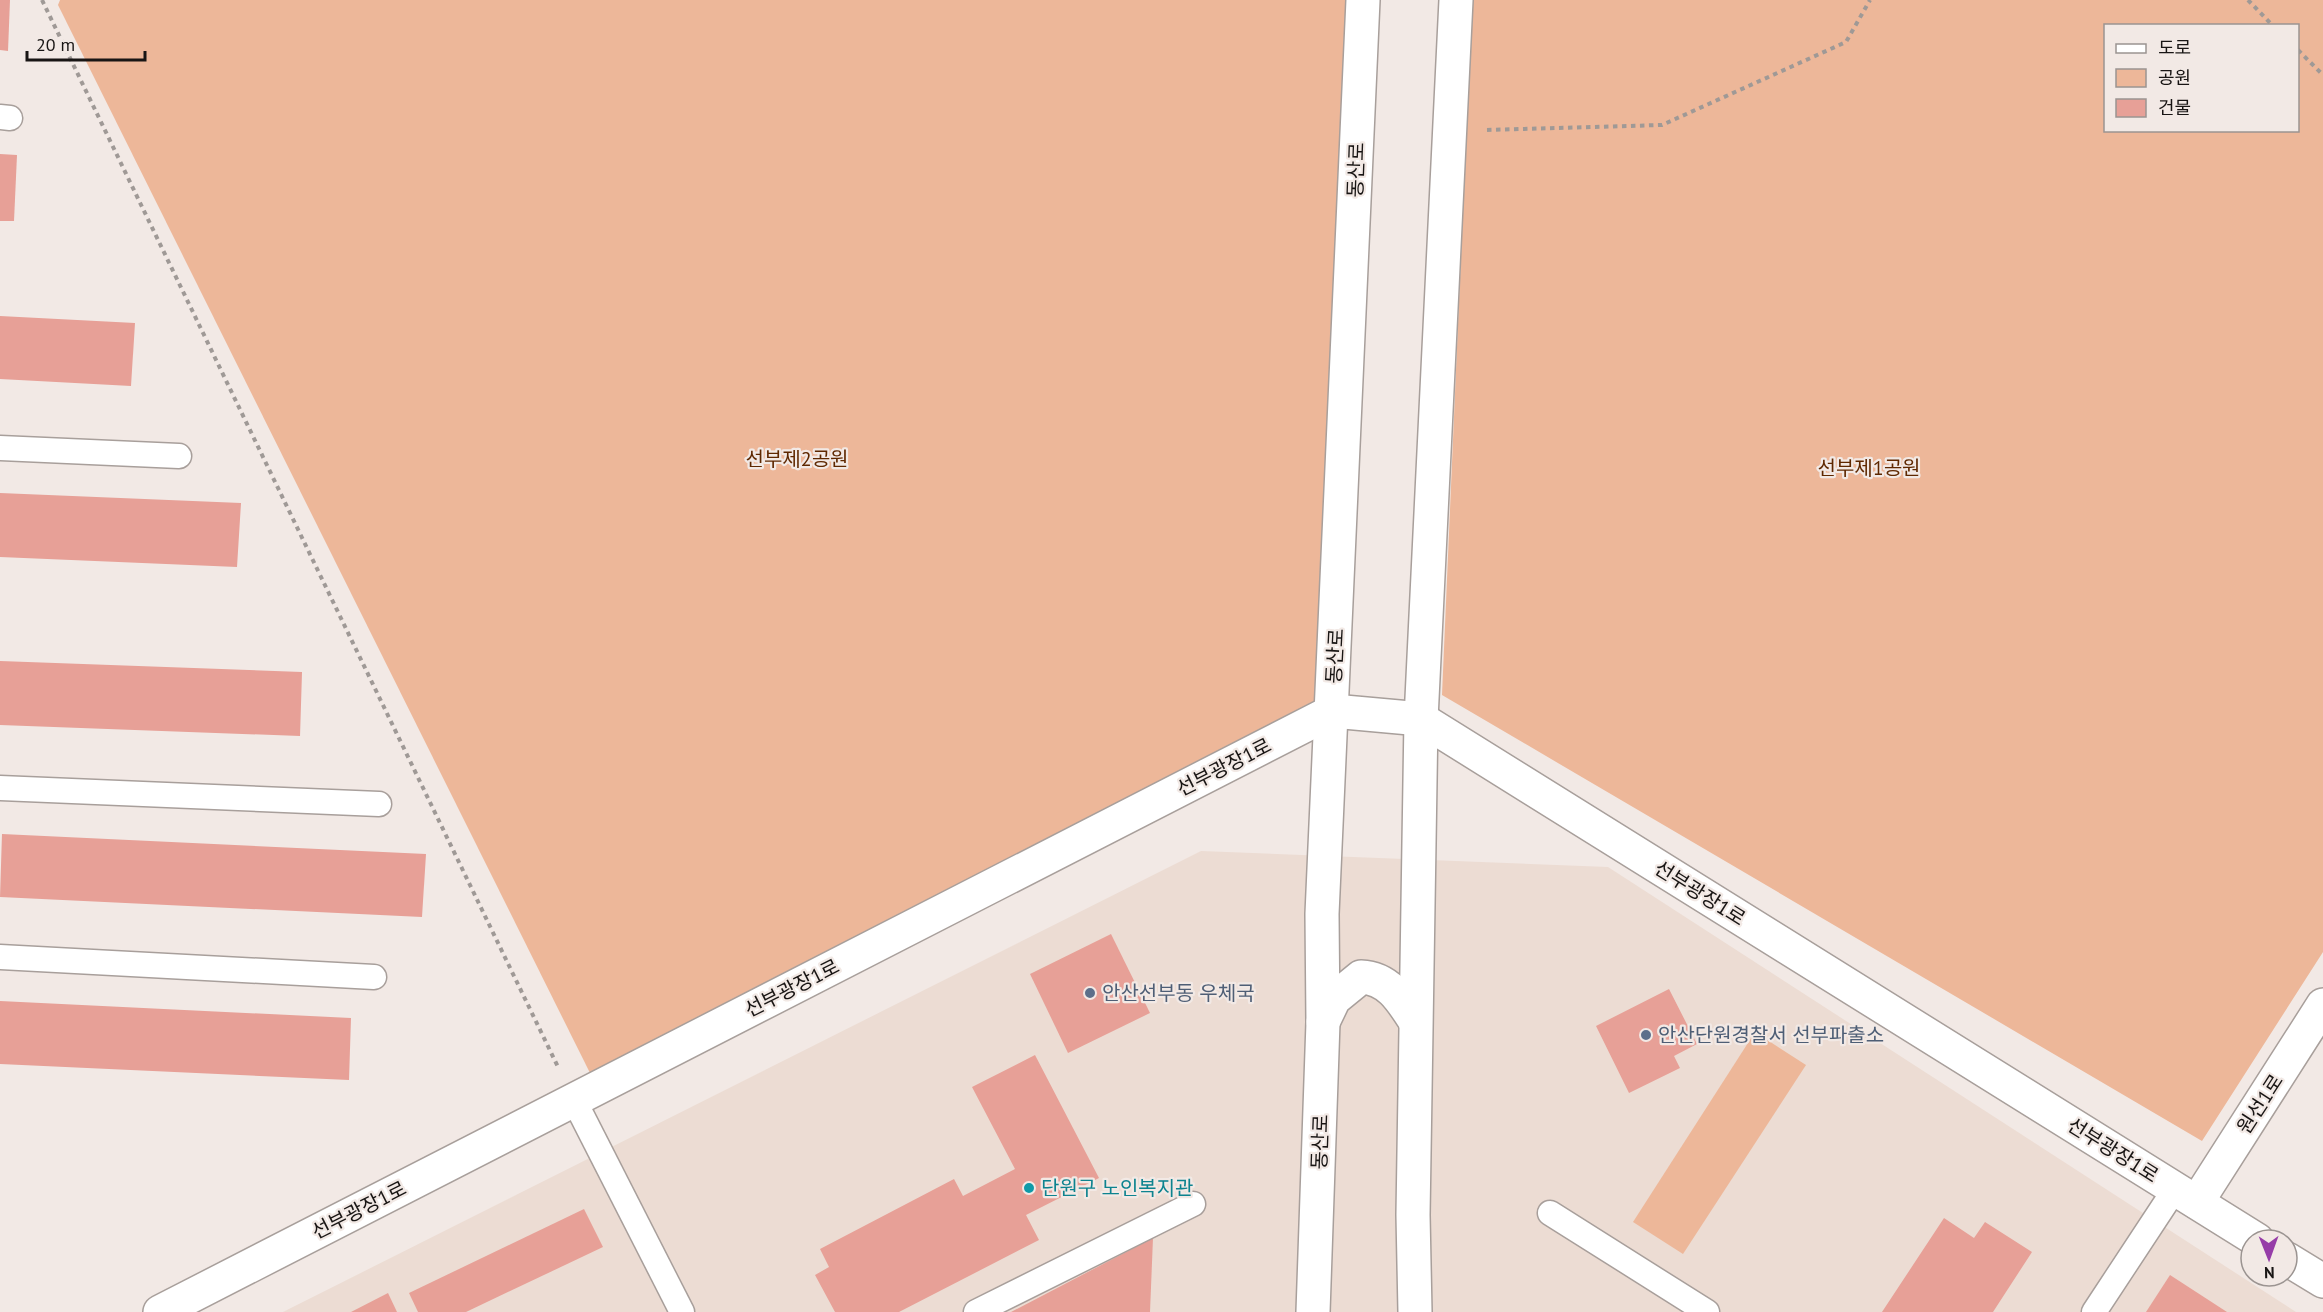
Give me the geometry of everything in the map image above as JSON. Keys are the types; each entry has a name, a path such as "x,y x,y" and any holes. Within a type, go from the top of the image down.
{"street":[{"name":"동산로","path":"1313,1312 1323,1022 1322,914 1333,711 1363,0"},
{"path":"1415,1312 1413,1215 1421,719 1456,0"},
{"name":"선부광장1로","path":"160,1312 1333,711 1421,719 2239,1229"},
{"path":"1323,1022 1334,999 1361,977 1376,978 1392,989 1415,1021"},
{"name":"원선1로","path":"2186,1196 2323,1005"},
{"path":"2299,1266 2323,1281"}],"lane":[{"path":"0,448 179,456"},
{"path":"0,788 379,804"},
{"path":"0,957 374,977"},
{"path":"574,1100 682,1312"},
{"path":"2094,1312 2186,1196"},
{"path":"976,1312 1192,1204"},
{"path":"1550,1213 1707,1312"}],"path":[{"path":"42,0 574,1100"},
{"path":"1450,131 1662,125 1846,42 1870,0"},
{"path":"2248,0 2271,24"},
{"path":"2299,51 2323,75"}],"shaded area":[{"path":"1201,851 1608,867 2239,1275 2239,1288 2259,1288 2296,1312 283,1312"}],"green space":[{"name":"선부제2공원","path":"60,0 1356,0 1326,701 595,1083 58,5"},
{"name":"선부제1공원","path":"1472,0 2323,0 2323,952 2202,1141 1442,695"},
{"path":"1755,1032 1806,1065 1683,1254 1633,1222"}],"building":[{"path":"0,0 10,0 8,51 0,50"},
{"path":"0,154 17,155 14,221 0,221"},
{"path":"0,316 135,323 131,386 0,379"},
{"path":"0,493 241,503 237,567 0,557"},
{"path":"0,661 302,672 300,736 0,725"},
{"path":"2,834 426,854 422,917 0,897"},
{"name":"안산선부동 우체국","path":"1111,934 1150,1013 1068,1053 1030,974"},
{"name":"안산단원경찰서 선부파출소","path":"1669,989 1697,1044 1674,1056 1680,1068 1629,1093 1596,1026"},
{"path":"0,1001 351,1018 349,1080 0,1064"},
{"name":"단원구 노인복지관","path":"1035,1055 1099,1178 1026,1215 1039,1240 899,1312 835,1312 815,1275 829,1267 820,1249 954,1179 963,1196 1015,1169 972,1087"},
{"path":"584,1209 603,1247 466,1312 418,1312 409,1293"},
{"path":"1944,1218 1974,1238 1985,1222 2032,1252 1993,1312 1882,1312"},
{"path":"1153,1238 1150,1312 1011,1312"},
{"path":"2170,1275 2227,1312 2146,1312"},
{"path":"388,1293 397,1312 351,1312"}],"place":[{"name":"안산선부동 우체국","path":"1090,993"},
{"name":"안산단원경찰서 선부파출소","path":"1646,1035"},
{"name":"단원구 노인복지관","path":"1029,1188"}]}
